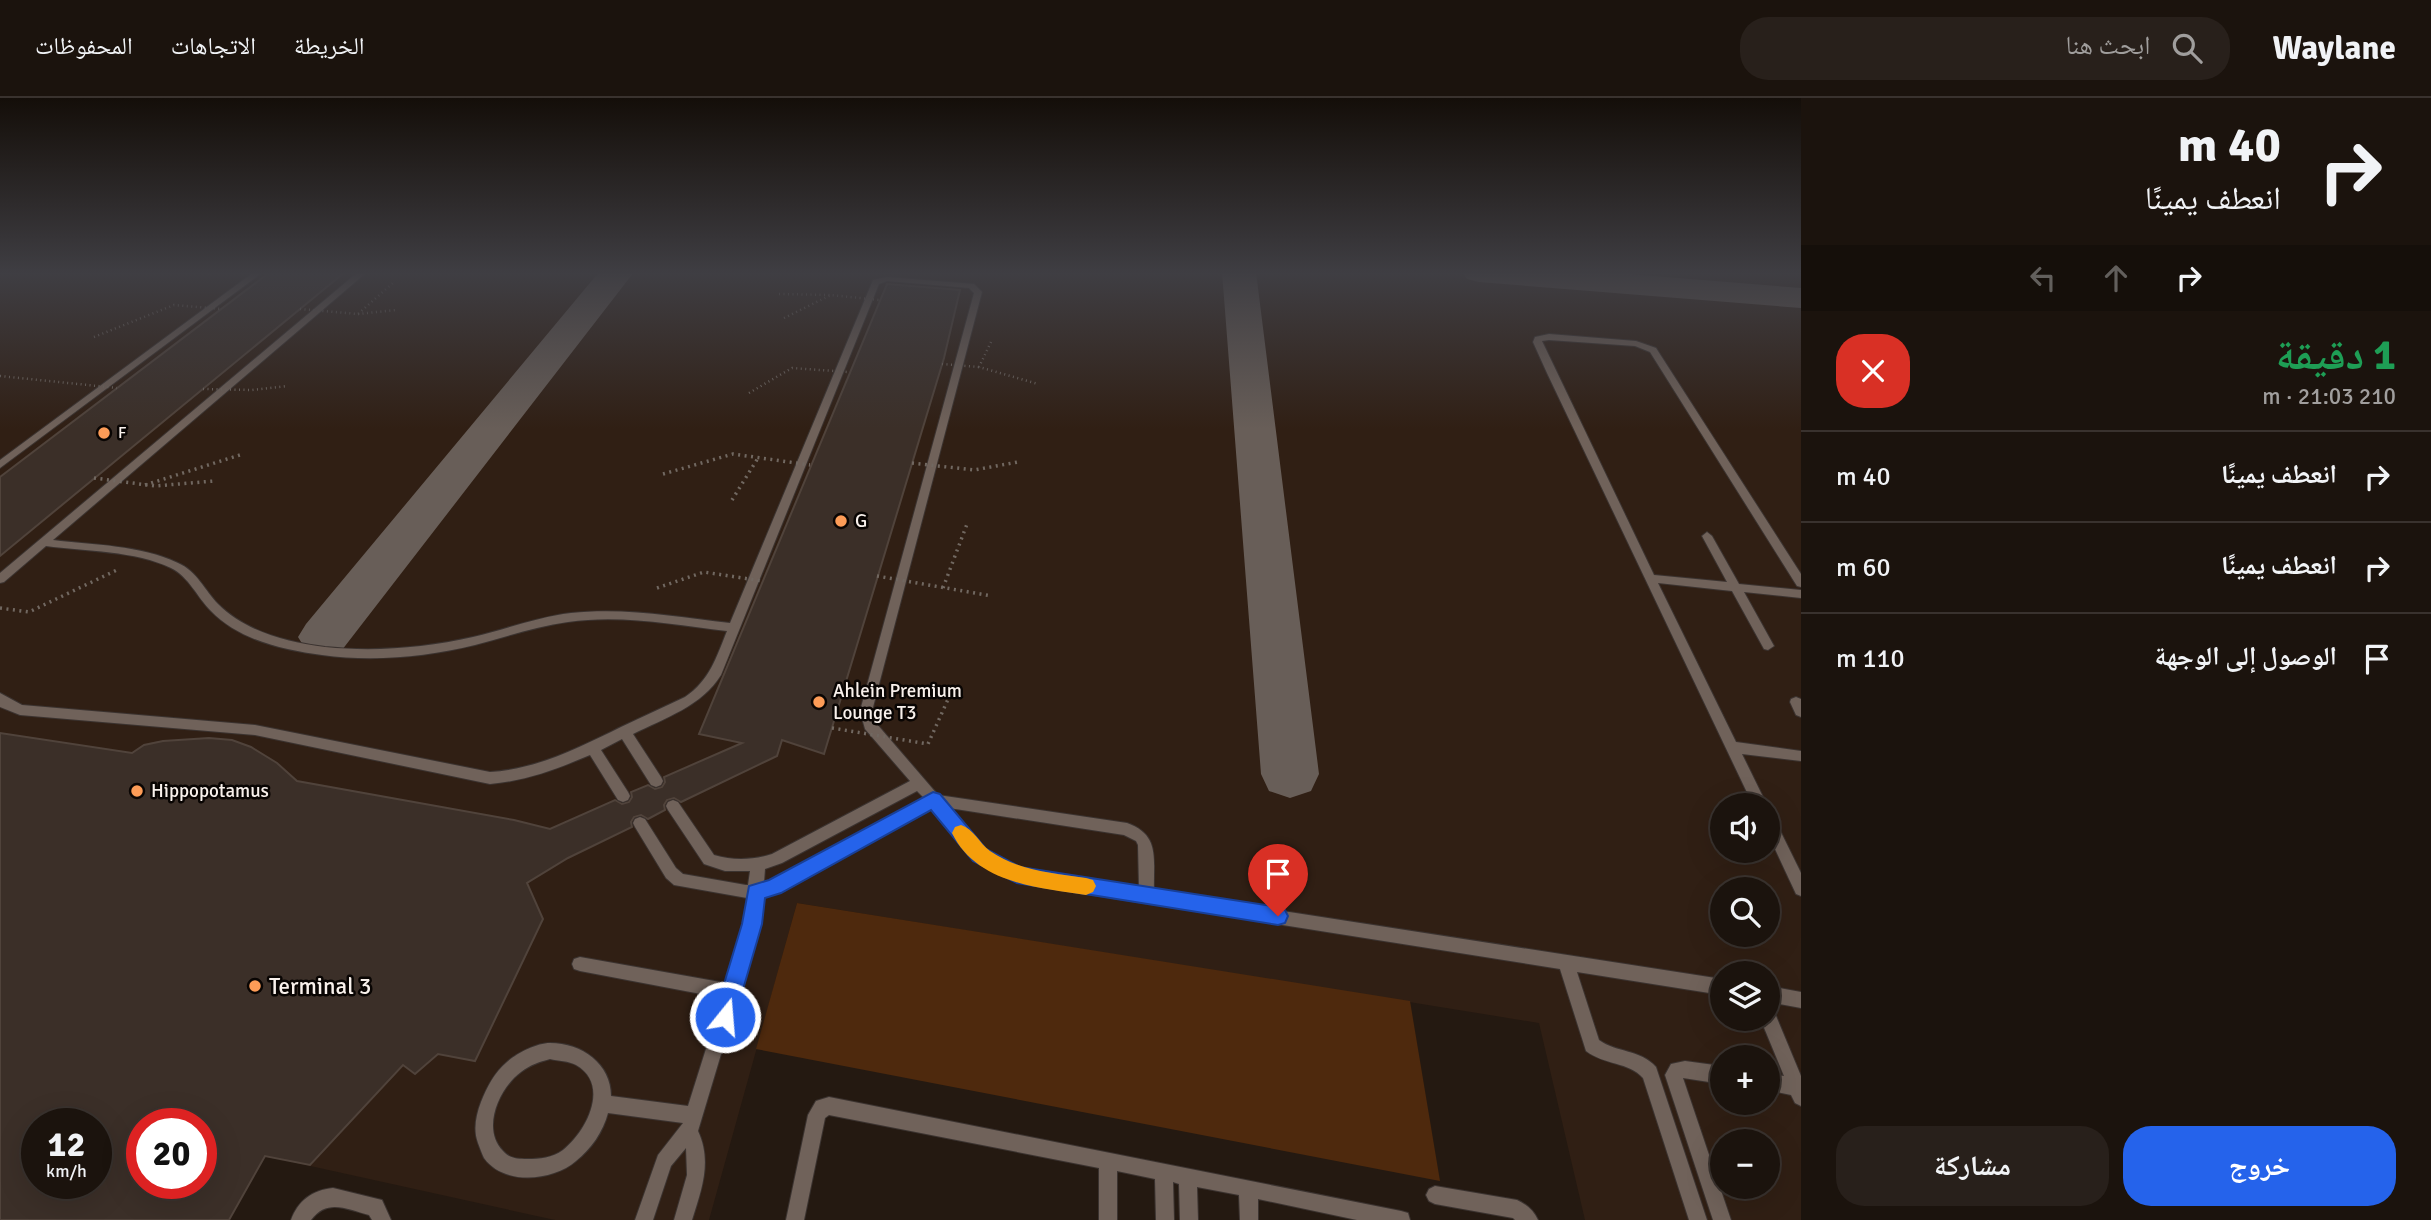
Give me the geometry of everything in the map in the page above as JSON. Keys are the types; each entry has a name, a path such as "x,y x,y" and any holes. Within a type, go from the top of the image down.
{"lane":[{"path":"0,465 189,324"},
{"path":"0,579 301,324"},
{"path":"0,698 4,703 20,710 255,730 490,778 525,774 592,747 701,692 715,675 859,324"},
{"path":"968,324 866,711 870,725 980,855 1002,869 1030,878 1710,985"},
{"path":"1754,793 1550,373 1536,342 1538,339 1549,337 1636,344 1653,350 1801,583"},
{"path":"1707,536 1768,646"},
{"path":"43,542 165,562 186,572 216,609 241,627 277,641 322,650 376,653 428,649 476,640 548,621 595,615 734,628"},
{"path":"1650,578 1801,594"},
{"path":"624,731 656,781"},
{"path":"592,747 623,796"},
{"path":"1732,747 1801,756"},
{"path":"673,806 709,860 718,863 758,864 777,859 919,783"},
{"path":"640,823 671,873 679,880 756,892 774,887 933,800 1127,829 1141,837 1145,844 1147,895"},
{"path":"1780,845 1801,889"},
{"path":"644,1220 664,1161 691,1124 752,924 758,864"},
{"path":"1566,962 1592,1045 1601,1052 1638,1061 1650,1073 1699,1220"},
{"path":"580,964 732,992"},
{"path":"1780,996 1801,1000"},
{"path":"1774,1031 1800,1091"},
{"path":"550,1051 568,1051 584,1058 596,1069 602,1086 603,1104 597,1124 585,1143 568,1158 548,1167 528,1171 509,1167 495,1156 486,1140 484,1121 488,1101 498,1083 513,1067 531,1056 550,1051"},
{"path":"1710,1073 1685,1069 1677,1070 1674,1075 1722,1220"},
{"path":"1780,1085 1800,1091"},
{"path":"603,1104 691,1124"},
{"path":"795,1220 817,1115 822,1107 1248,1188 1401,1220"},
{"path":"683,1220 698,1164 691,1124"},
{"path":"1108,1161 1108,1220"},
{"path":"1164,1172 1165,1220"},
{"path":"1188,1177 1189,1220"},
{"path":"1248,1188 1249,1220"},
{"path":"1435,1195 1517,1209 1530,1220"},
{"path":"300,1220 313,1202 325,1196 375,1207 382,1220"}],"path":[{"path":"94,337 126,324"},
{"path":"979,367 992,342"},
{"path":"942,364 979,367 1038,384"},
{"path":"749,393 792,368 848,373"},
{"path":"0,376 117,388"},
{"path":"203,389 252,390 288,386"},
{"path":"145,485 243,454"},
{"path":"663,474 733,454 810,465"},
{"path":"732,500 758,458"},
{"path":"912,463 974,470 1018,462"},
{"path":"94,478 145,485 214,481"},
{"path":"943,588 967,524"},
{"path":"0,608 29,612 119,569"},
{"path":"657,588 704,572 762,581"},
{"path":"877,576 992,596"},
{"path":"832,727 928,744 948,697"}],"shaded area":[{"path":"0,324 1801,324 1801,1220 1585,1220 1539,1023 797,903 709,1220 555,1220 265,1156 229,1220 0,1220"},
{"path":"797,903 1410,1001 1440,1181 756,1049"}],"building":[{"name":"F","path":"201,324 281,324 0,556 0,477"},
{"name":"Terminal 3","path":"870,324 952,324 824,754 782,740 777,756 681,802 674,798 667,800 665,810 648,819 641,815 634,817 632,827 568,858 527,883 543,919 475,1061 438,1054 415,1074 403,1065 310,1165 265,1156 229,1220 0,1220 0,733 132,753 144,745 163,741 209,738 232,740 251,747 277,763 297,781 514,820 550,829 615,800 622,804 629,802 631,792 648,785 655,789 662,787 664,777 742,743 699,734"}],"taxiway":[{"path":"324,637 575,324"},
{"path":"1244,324 1290,774"}],"slow traffic":[{"path":"961,833 980,855 1002,869 1030,878 1086,886"}],"place":[{"name":"F","path":"104,433"},
{"name":"G","path":"841,521"},
{"name":"Ahlein Premium Lounge T3","path":"819,702"},
{"name":"Hippopotamus","path":"137,791"},
{"name":"Terminal 3","path":"255,986"}],"route":[{"path":"725,1017 752,924 756,892 774,887 933,800 980,855 1017,875 1278,916"}]}
